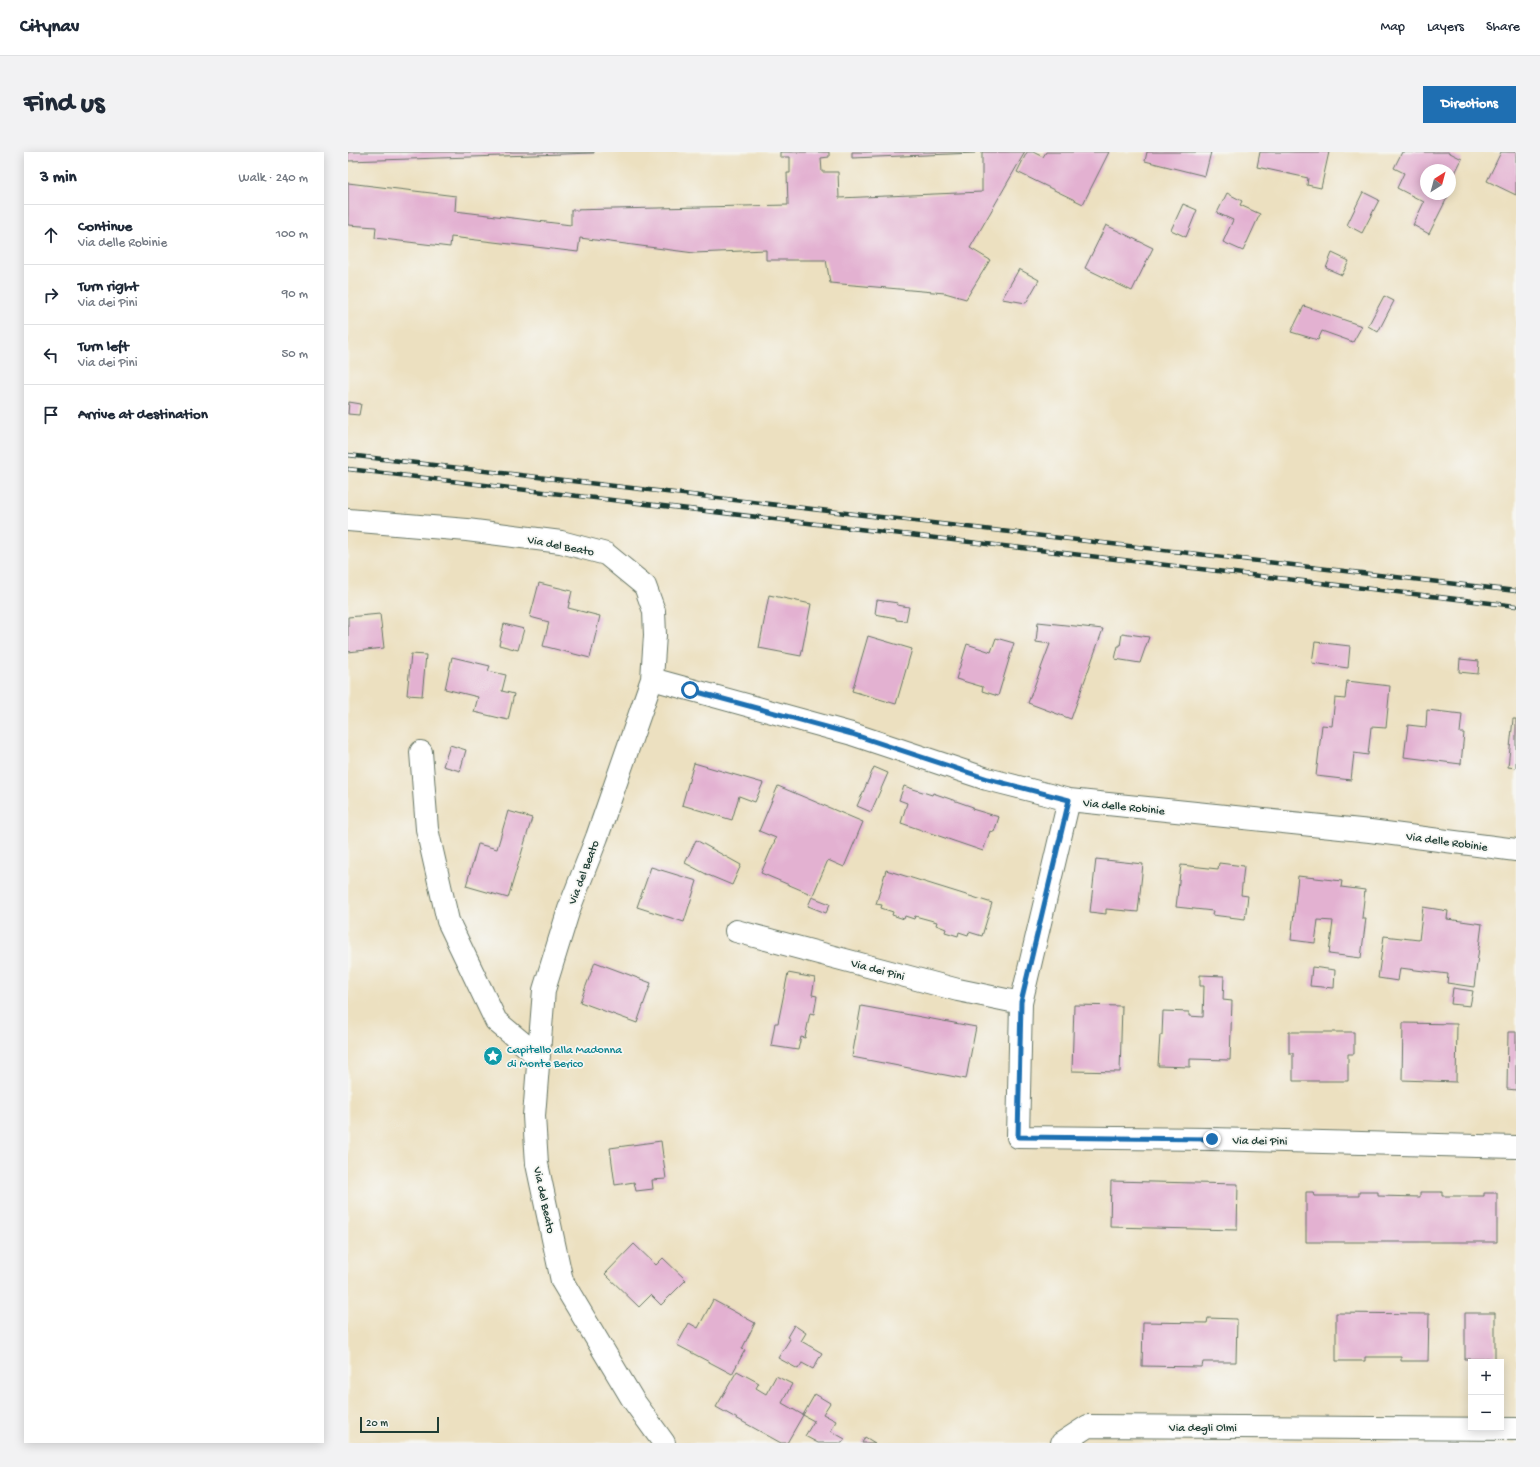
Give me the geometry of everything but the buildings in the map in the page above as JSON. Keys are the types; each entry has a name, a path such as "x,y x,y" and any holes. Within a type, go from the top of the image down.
{"street":[{"name":"Via del Beato","path":"348,520 467,530 561,542 606,554 645,586 654,611 655,635 652,679 597,837 569,909 544,990 534,1116 537,1164 562,1281 633,1400 664,1443"},
{"name":"Via delle Robinie","path":"652,679 852,734 988,779 1069,800 1370,830 1516,850"},
{"path":"421,752 427,829 448,920 496,1021 539,1057"},
{"name":"Via dei Pini","path":"1069,800 1021,1002 1018,1137 1212,1139 1516,1147"},
{"name":"Via dei Pini","path":"736,931 958,990 1021,1002"},
{"name":"Via degli Olmi","path":"1062,1443 1088,1426 1516,1429"}],"railway":[{"path":"348,455 1516,591"},
{"path":"348,469 1516,606"}],"place":[{"name":"Capitello alla Madonna di Monte Berico","path":"493,1056"}],"route":[{"path":"690,690 852,734 988,779 1069,800 1034,941 1021,1002 1018,1137 1212,1139"}]}
